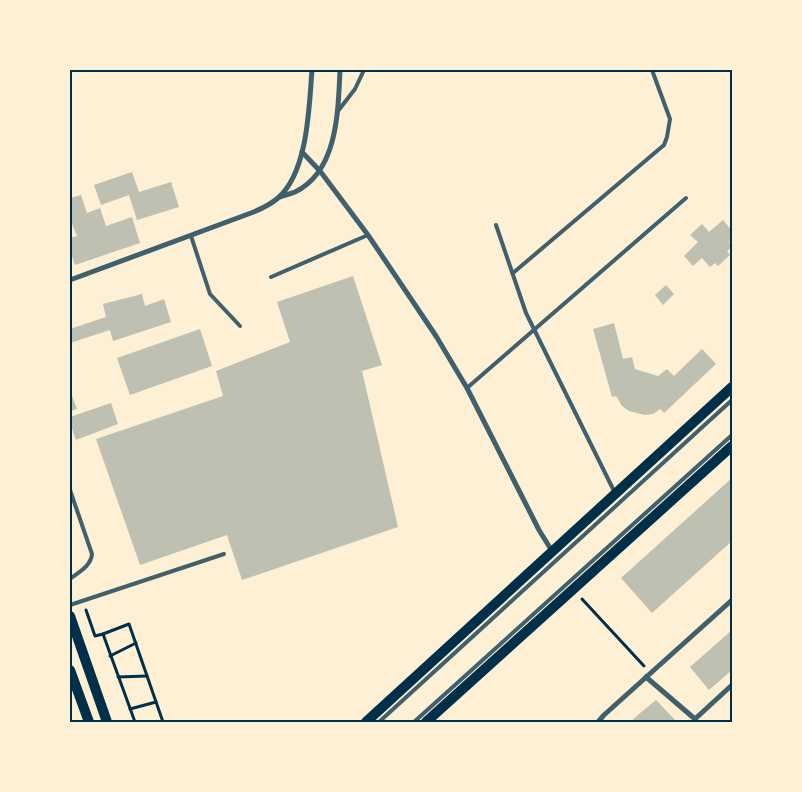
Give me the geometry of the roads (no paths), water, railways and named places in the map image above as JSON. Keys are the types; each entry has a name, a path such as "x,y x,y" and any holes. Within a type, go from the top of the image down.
{"main road":[{"path":"366,722 732,387"},
{"path":"426,722 732,446"},
{"path":"70,616 107,722"},
{"path":"71,676 88,722"}],"street":[{"path":"280,197 296,168 302,152 307,125 312,70"},
{"path":"70,280 251,213 268,206 280,197 295,192 309,182 320,171 330,149 337,113 340,70"},
{"path":"302,152 320,171 368,235 436,336 467,388 552,552"},
{"path":"598,722 650,672 732,600"},
{"path":"646,677 695,720 732,684"}],"lane":[{"path":"337,113 355,89 364,70"},
{"path":"513,273 664,145 670,119 652,70"},
{"path":"467,388 686,198"},
{"path":"496,225 526,313 615,493"},
{"path":"271,277 368,235"},
{"path":"191,236 210,294 240,326"},
{"path":"379,722 732,400"},
{"path":"414,722 732,435"},
{"path":"70,490 92,554 87,565 70,579"},
{"path":"70,605 224,554"}]}
